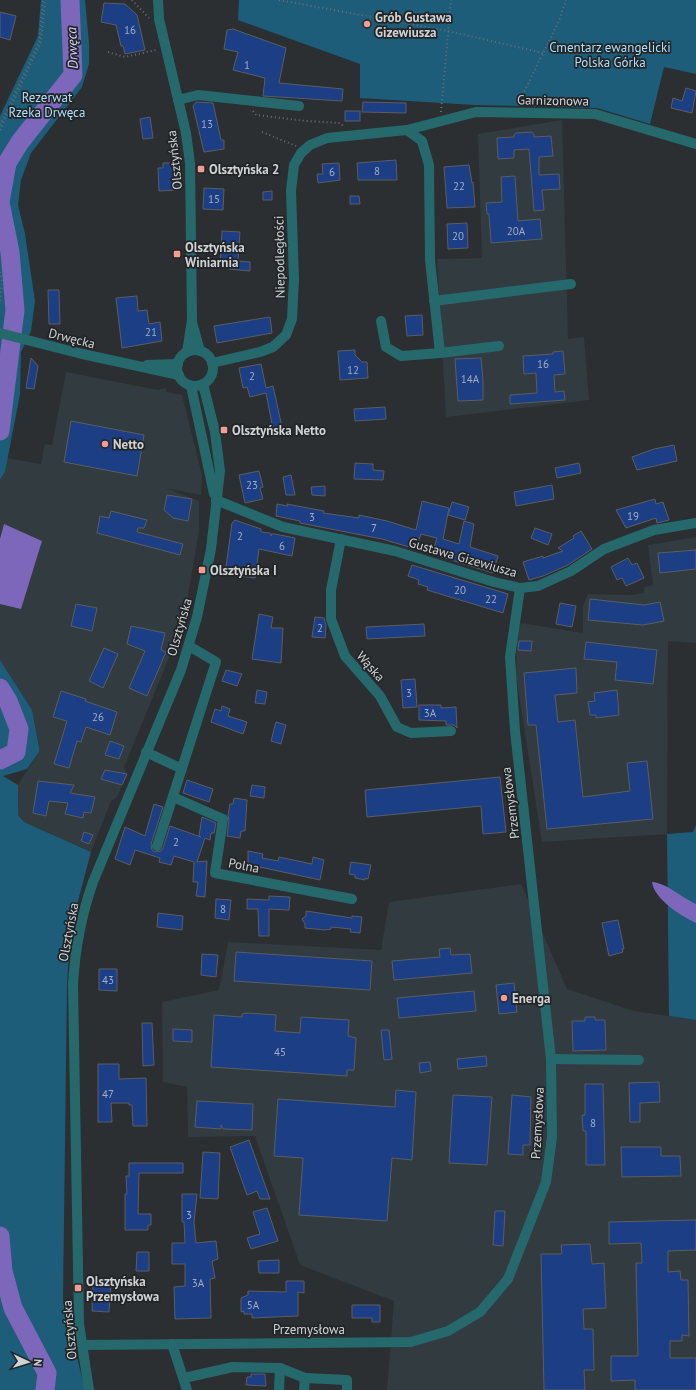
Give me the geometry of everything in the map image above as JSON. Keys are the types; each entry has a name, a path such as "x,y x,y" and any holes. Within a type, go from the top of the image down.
{"street":[{"name":"Olsztyńska","path":"158,0 159,19 178,100 190,163 192,320 187,352"},
{"path":"178,100 198,95 299,106"},
{"name":"Garnizonowa","path":"303,150 320,140 350,135 407,130 476,112 595,114 696,144"},
{"path":"407,130 422,141 429,165 430,260 440,353"},
{"name":"Niepodległości","path":"212,363 260,352 273,347 286,335 292,319 294,279 291,191 294,165 303,150"},
{"path":"434,301 571,284"},
{"name":"Olsztyńska","path":"192,320 200,351"},
{"path":"381,321 386,347 401,356 499,346"},
{"name":"Drwęcka","path":"0,333 78,353 178,375"},
{"path":"200,351 206,354 212,363 212,373 203,384 192,386 184,382 178,375 178,364 183,355 187,352 200,351"},
{"name":"Drwęcka","path":"139,366 178,364"},
{"name":"Olsztyńska","path":"89,1390 79,1324 73,985 74,957 84,906 190,646 208,564 220,471 215,432 203,384"},
{"name":"Olsztyńska","path":"192,386 216,500"},
{"name":"Gustawa Gizewiusza","path":"216,500 283,526 395,551 494,582 520,588 538,586 571,571 604,548 654,530 696,523"},
{"name":"Wąska","path":"341,539 331,590 331,619 345,656 380,696 397,727 411,733 452,731"},
{"name":"Przemysłowa","path":"82,1345 411,1342 448,1331 480,1312 508,1279 546,1182 552,1136 551,1059 514,716 510,657 520,588"},
{"path":"158,846 216,662 190,646"},
{"path":"146,752 182,769"},
{"name":"Polna","path":"173,797 223,820 215,873 352,899"},
{"path":"551,1059 638,1060"},
{"path":"172,1344 187,1390"},
{"path":"184,1378 233,1367 280,1368 305,1378 348,1380 347,1390"},
{"path":"279,1390 280,1368"},
{"path":"304,1390 305,1378"}],"path":[{"path":"0,125 39,42 44,0"},
{"path":"0,130 41,42 44,0"},
{"path":"132,0 151,20"},
{"path":"279,0 448,31 543,54"},
{"path":"440,121 450,0"},
{"path":"514,112 559,21 566,0"},
{"path":"108,52 125,57 158,50"},
{"path":"262,132 284,140 303,150"},
{"path":"0,272 2,286 0,304"}],"shaded area":[{"path":"562,120 568,339 584,337 589,400 446,417 437,259 482,258 478,134"},
{"path":"66,372 158,390 165,388 167,392 182,395 202,475 201,495 166,488 199,501 199,531 183,624 124,767 127,774 117,797 111,801 91,852 24,822 18,815 18,785 39,752 39,747 32,710 0,660 0,480 5,472 7,458 41,464 45,444 52,445"},
{"path":"4,524 42,541 21,609 0,604 0,539"},
{"path":"696,537 696,643 668,641 667,834 542,842 516,676 517,635 521,623 583,633 583,606 588,594 631,595 644,593 644,587 653,585 648,545"},
{"path":"652,882 669,888 696,904 696,923 683,916 663,901 658,895"},
{"path":"521,884 567,989 634,1011 696,1020 696,1390 387,1390 394,1301 300,1265 255,1136 188,1137 187,1087 163,1082 162,1002 219,990 228,942 381,950 389,902"}],"green space":[{"name":"Rezerwat Rzeka Drwęca","path":"41,0 85,0 89,43 89,64 82,87 31,153 21,180 18,205 25,234 35,301 31,331 21,352 20,394 5,472 0,480 0,116 38,36"},
{"name":"Cmentarz ewangelicki Polska Górka","path":"239,0 696,0 696,74 664,67 650,124 597,108 475,105 360,98 360,64 238,20"},
{"path":"0,660 32,710 39,747 39,752 27,769 3,776 18,785 18,815 24,822 91,852 70,931 67,986 63,1300 85,1390 0,1390"},
{"path":"696,825 696,1020 669,1016 667,834 693,832"}],"building":[{"path":"104,3 125,4 137,15 145,50 125,54 123,46 121,46 116,25 101,22"},
{"path":"0,12 16,16 10,40 0,37"},
{"path":"233,29 286,48 279,83 343,89 342,101 263,96 265,78 233,70 238,52 224,49 227,30"},
{"path":"686,88 696,91 692,113 671,108 673,98 682,101"},
{"path":"196,102 213,103 221,140 224,140 224,149 204,152 193,106"},
{"path":"363,102 406,103 406,113 362,112"},
{"path":"345,111 360,111 360,121 345,121"},
{"path":"150,117 153,138 143,139 140,119"},
{"path":"532,132 534,137 551,136 553,156 539,157 539,175 559,174 560,189 542,190 544,210 534,211 529,149 514,150 514,158 498,159 497,138 514,137 516,133"},
{"path":"396,160 397,180 358,180 357,163"},
{"path":"163,163 176,163 176,168 179,168 179,190 159,191 158,168 163,168"},
{"path":"339,163 340,180 318,183 317,174 323,174 322,164"},
{"path":"469,165 472,183 473,182 475,207 447,208 444,167"},
{"path":"515,176 518,221 540,219 542,239 491,243 489,214 487,214 486,203 502,202 501,177"},
{"path":"204,188 224,189 223,210 203,209"},
{"path":"272,191 272,200 263,200 263,192"},
{"path":"350,196 359,196 360,204 350,204"},
{"path":"467,223 468,248 448,249 447,224"},
{"path":"222,231 240,232 238,261 250,262 250,271 229,269 229,265 220,265"},
{"path":"48,290 59,290 60,324 49,324"},
{"path":"137,296 138,311 147,310 149,324 160,322 162,341 122,348 116,298"},
{"path":"422,315 423,335 407,336 405,316"},
{"path":"270,317 272,333 217,343 214,326"},
{"path":"355,350 355,355 362,362 367,362 368,378 340,380 338,351"},
{"path":"563,351 565,374 554,375 555,392 564,391 565,400 510,404 510,395 537,393 536,373 524,374 523,356 553,354 553,352"},
{"path":"31,358 38,366 34,389 26,388"},
{"path":"481,358 483,400 458,401 455,359"},
{"path":"261,364 266,388 273,386 282,427 273,429 266,393 250,397 247,387 243,388 239,368"},
{"path":"385,407 386,419 355,421 354,409"},
{"name":"Netto","path":"71,421 144,435 137,476 64,462"},
{"path":"674,445 677,461 637,470 632,457 654,449"},
{"path":"355,463 373,464 373,470 384,471 383,480 354,479"},
{"path":"579,463 581,473 557,478 555,468"},
{"path":"259,471 263,487 260,488 263,499 245,503 239,475"},
{"path":"291,475 295,495 286,495 283,477"},
{"path":"552,485 554,499 516,506 514,492"},
{"path":"325,486 325,496 312,495 311,487"},
{"path":"167,495 192,499 188,521 173,518 164,510"},
{"path":"655,499 656,504 663,502 669,520 657,523 656,518 626,528 616,510"},
{"path":"422,501 449,508 443,539 459,544 464,521 474,524 470,547 498,556 493,573 432,554 437,538 421,534 416,549 382,539 300,523 300,521 276,516 277,504 288,506 287,504 324,511 323,513 359,518 359,515 387,521 416,530"},
{"path":"452,502 469,507 465,520 448,515"},
{"path":"111,511 147,520 144,528 138,528 137,532 183,544 180,555 97,533 100,516 109,518"},
{"path":"235,520 261,529 261,532 270,533 271,536 271,534 275,534 295,538 292,556 259,549 255,578 225,574 232,523"},
{"path":"535,528 552,534 548,545 531,538"},
{"path":"581,531 592,549 568,565 543,576 529,580 523,562 543,556 543,558 563,551 558,548 574,538 573,536"},
{"path":"696,550 696,569 660,573 658,553"},
{"path":"628,558 632,565 637,563 644,578 626,586 622,578 617,580 611,567"},
{"path":"412,565 508,594 503,613 427,590 428,587 418,584 419,580 408,576"},
{"path":"590,599 644,605 660,602 664,621 643,625 588,620"},
{"path":"560,603 576,606 572,627 556,624"},
{"path":"76,604 97,608 92,631 71,626"},
{"path":"259,614 273,617 271,628 283,628 281,663 252,659"},
{"path":"315,617 324,618 326,625 325,638 312,637"},
{"path":"424,624 425,636 367,639 366,627"},
{"path":"131,626 165,633 161,650 166,652 147,696 129,688 145,651 127,644"},
{"path":"519,641 532,641 531,651 518,650"},
{"path":"586,642 657,650 653,684 615,680 617,662 584,659"},
{"path":"104,648 118,654 103,688 89,681"},
{"path":"576,668 577,693 555,695 558,722 575,720 583,797 630,791 627,763 647,761 653,819 547,829 536,725 528,725 524,673"},
{"path":"226,670 242,674 237,686 222,681"},
{"path":"415,679 417,707 403,708 401,680"},
{"path":"257,690 267,692 265,704 255,703"},
{"path":"617,690 619,715 596,718 596,715 590,715 588,702 595,701 594,693"},
{"path":"61,691 86,699 85,701 117,712 110,735 86,727 81,742 77,741 69,768 54,764 67,721 53,717"},
{"path":"419,705 441,705 441,708 456,707 457,728 454,725 446,725 446,721 419,720"},
{"path":"222,706 230,709 228,716 247,722 243,734 211,722 215,709 221,711"},
{"path":"276,722 286,725 281,744 271,741"},
{"path":"110,741 124,746 119,759 105,755"},
{"path":"105,770 127,774 122,785 101,779"},
{"path":"500,777 506,832 483,834 481,806 367,817 365,790"},
{"path":"187,780 213,789 209,802 183,793"},
{"path":"38,781 74,785 70,793 95,797 91,813 84,812 83,818 65,814 68,803 49,801 46,816 33,813"},
{"path":"252,785 265,787 264,798 250,796"},
{"path":"234,798 247,800 245,831 241,831 240,838 227,836 230,804 233,804"},
{"path":"154,804 163,807 151,844 152,850 155,852 161,851 163,848 170,826 201,837 199,836 202,817 216,823 214,833 211,833 210,840 205,838 197,862 207,861 205,897 196,896 198,882 193,882 194,862 174,856 171,865 159,862 160,858 135,850 130,865 115,859 125,827 145,836"},
{"path":"84,832 93,835 89,844 81,841"},
{"path":"248,851 263,854 262,858 278,861 279,857 312,864 313,857 324,860 320,880 260,867 260,869 248,867"},
{"path":"351,862 371,865 368,879 365,878 365,880 355,878 355,875 349,874"},
{"path":"269,896 290,897 289,910 269,909 269,936 259,936 258,909 247,909 247,899 269,900"},
{"path":"216,899 231,900 229,920 215,918"},
{"path":"306,911 352,918 352,916 362,917 360,933 350,932 351,929 331,927 331,929 325,930 305,928 305,924 302,919 306,916"},
{"path":"158,913 183,916 182,930 157,927"},
{"path":"618,920 624,949 622,949 623,952 609,956 602,923"},
{"path":"450,948 451,955 470,954 472,973 394,980 392,961 440,957 439,949"},
{"path":"236,952 372,961 370,990 234,981"},
{"path":"202,954 218,955 216,977 201,975"},
{"path":"99,969 117,969 117,991 99,990"},
{"name":"Energa","path":"514,983 517,1012 499,1014 496,985"},
{"path":"474,991 476,1011 399,1018 397,998"},
{"path":"242,1014 276,1015 275,1031 300,1033 301,1017 349,1020 348,1036 356,1038 354,1070 347,1070 347,1076 211,1067 214,1015 242,1017"},
{"path":"585,1017 595,1017 595,1020 605,1020 606,1050 573,1051 572,1021 585,1021"},
{"path":"142,1023 152,1023 154,1065 143,1066"},
{"path":"173,1029 192,1030 192,1042 173,1041"},
{"path":"381,1030 389,1030 392,1059 384,1060"},
{"path":"486,1056 487,1066 458,1069 457,1059"},
{"path":"430,1062 431,1071 420,1073 419,1063"},
{"path":"98,1064 119,1064 119,1079 146,1078 147,1126 133,1126 132,1105 129,1105 129,1103 111,1103 112,1122 98,1122"},
{"path":"659,1082 660,1102 640,1103 640,1122 630,1122 629,1083"},
{"path":"585,1084 603,1084 605,1165 586,1165 586,1131 583,1131 582,1115 585,1115"},
{"path":"396,1090 416,1092 412,1160 392,1158 387,1221 299,1215 303,1158 274,1156 278,1099 395,1107"},
{"path":"453,1095 492,1097 487,1165 449,1163"},
{"path":"512,1095 531,1097 530,1145 523,1145 523,1155 508,1154"},
{"path":"197,1101 253,1104 252,1130 223,1129 221,1125 221,1129 195,1127"},
{"path":"249,1140 270,1199 260,1199 257,1191 247,1195 230,1147"},
{"path":"621,1147 661,1147 661,1156 680,1156 681,1176 622,1177"},
{"path":"203,1152 220,1153 218,1199 200,1198"},
{"path":"129,1163 183,1163 183,1173 139,1173 138,1214 151,1214 151,1225 148,1225 148,1230 125,1230 125,1194 127,1194 126,1176 129,1176"},
{"path":"182,1194 197,1194 194,1222 196,1243 216,1241 218,1259 212,1261 215,1278 210,1279 211,1318 175,1319 174,1287 185,1286 185,1264 172,1264 172,1243 185,1243 184,1222 182,1222"},
{"path":"267,1208 278,1241 251,1249 247,1238 260,1234 253,1212"},
{"path":"495,1211 505,1211 503,1246 493,1245"},
{"path":"696,1220 696,1250 668,1251 668,1272 680,1271 681,1280 688,1280 689,1336 682,1335 682,1341 670,1341 670,1358 696,1358 696,1390 635,1390 635,1380 611,1381 611,1356 638,1356 636,1263 642,1263 641,1243 609,1244 609,1222"},
{"path":"590,1244 592,1264 604,1263 606,1308 583,1309 584,1329 593,1329 594,1370 584,1370 585,1390 544,1390 541,1254 562,1254 561,1245"},
{"path":"137,1252 149,1252 149,1271 136,1271"},
{"path":"279,1260 279,1273 259,1273 258,1261"},
{"path":"286,1281 304,1281 304,1293 298,1292 298,1316 252,1318 252,1314 244,1314 244,1311 241,1312 241,1298 248,1295 248,1291 286,1292"},
{"path":"93,1283 111,1284 109,1312 92,1311"},
{"path":"352,1305 380,1305 380,1322 372,1322 372,1318 352,1318"},
{"path":"251,1374 265,1374 266,1386 246,1385 247,1377 251,1377"}],"waterway":[{"name":"Drwęca","path":"0,431 15,310 10,252 0,202 7,163 20,142 73,75 70,0"},
{"name":"Drwęca","path":"0,688 8,701 19,729 16,752 0,760"},
{"name":"Drwęca","path":"0,1236 3,1271 13,1308 47,1373 45,1390"}],"place":[{"name":"Grób Gustawa Gizewiusza","path":"367,24"},
{"name":"Olsztyńska 2","path":"201,169"},
{"name":"Olsztyńska Winiarnia","path":"177,254"},
{"name":"Olsztyńska Netto","path":"224,430"},
{"name":"Netto","path":"105,444"},
{"name":"Olsztyńska I","path":"202,570"},
{"name":"Energa","path":"504,998"},
{"name":"Olsztyńska Przemysłowa","path":"78,1288"}]}
